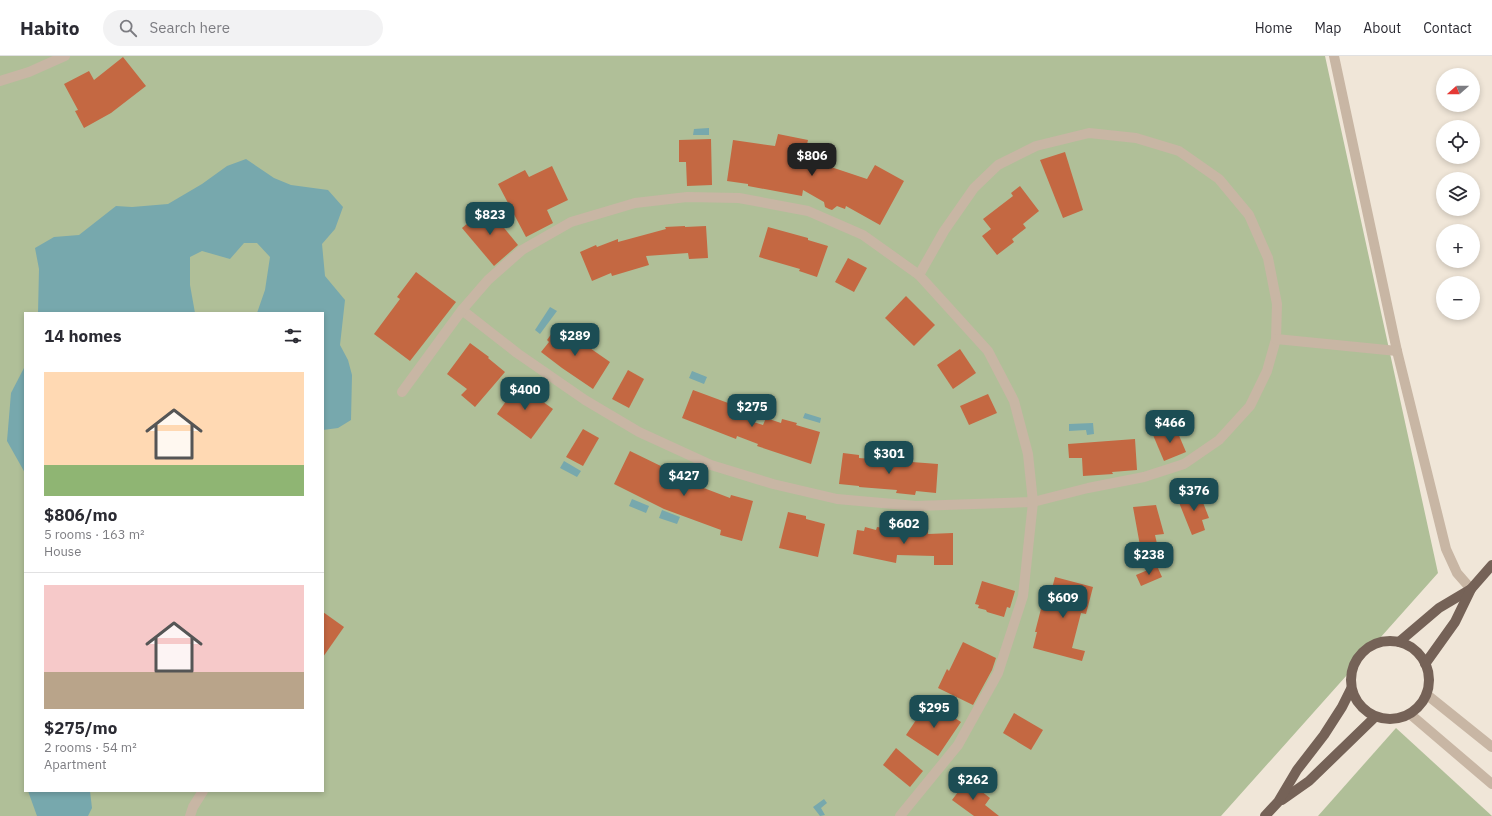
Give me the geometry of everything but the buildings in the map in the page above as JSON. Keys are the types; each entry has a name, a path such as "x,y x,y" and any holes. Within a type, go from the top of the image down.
{"main road":[{"path":"1425,664 1455,622 1471,589 1492,564"},
{"path":"1399,642 1439,608 1471,589"},
{"path":"1386,641 1399,642 1410,646 1419,654 1425,664 1429,680 1426,694 1420,705 1410,714 1393,719 1375,716 1364,710 1356,700 1351,688 1351,675 1354,663 1362,652 1373,644 1386,641"},
{"path":"1265,816 1278,802 1297,770 1339,713 1351,688"},
{"path":"1278,802 1309,781 1375,716"}],"street":[{"path":"0,81 29,72 65,56"},
{"path":"1334,56 1397,351 1446,549 1457,573 1471,589"},
{"path":"462,310 517,354 585,400 639,432 711,465 772,484 837,498 916,506 1033,502 1088,488 1144,477 1184,464 1219,440 1250,406 1267,371 1276,339 1277,304 1268,258 1249,214 1219,179 1179,151 1136,138 1089,133 1036,146 998,165 974,188 944,231 919,275"},
{"path":"402,392 462,310 488,280 522,250 571,222 635,203 687,197 739,198 808,211 863,235 919,275 988,351 1014,401 1028,454 1033,502 1023,596 998,674 958,745 900,816"},
{"path":"1276,339 1397,351"},
{"path":"1426,694 1492,747"},
{"path":"1410,714 1492,784"},
{"path":"190,816 193,807 202,792"}],"green space":[{"path":"0,56 1325,56 1438,573 1221,816 0,816"},
{"path":"1396,728 1492,816 1318,816"}],"water":[{"path":"709,128 709,135 693,135 694,129"},
{"path":"246,159 274,178 291,185 328,190 343,207 335,229 322,244 325,276 345,300 340,345 348,360 352,375 351,420 338,428 324,430 324,312 257,312 265,290 270,257 257,243 244,243 230,259 202,251 190,257 190,285 195,312 38,312 39,269 35,248 54,237 79,235 116,206 132,207 168,204 202,184 227,166"},
{"path":"550,307 557,311 540,334 535,330"},
{"path":"24,368 24,471 7,441 11,393"},
{"path":"692,371 707,377 704,384 689,378"},
{"path":"805,413 821,418 820,423 803,418"},
{"path":"1093,423 1094,434 1087,435 1086,430 1069,431 1069,424"},
{"path":"564,461 581,471 577,477 560,468"},
{"path":"632,499 649,506 646,513 629,506"},
{"path":"662,510 680,517 677,524 659,518"},
{"path":"28,792 90,792 92,808 88,816 37,816"},
{"path":"824,799 827,803 821,808 825,815 820,816 813,807"}]}
